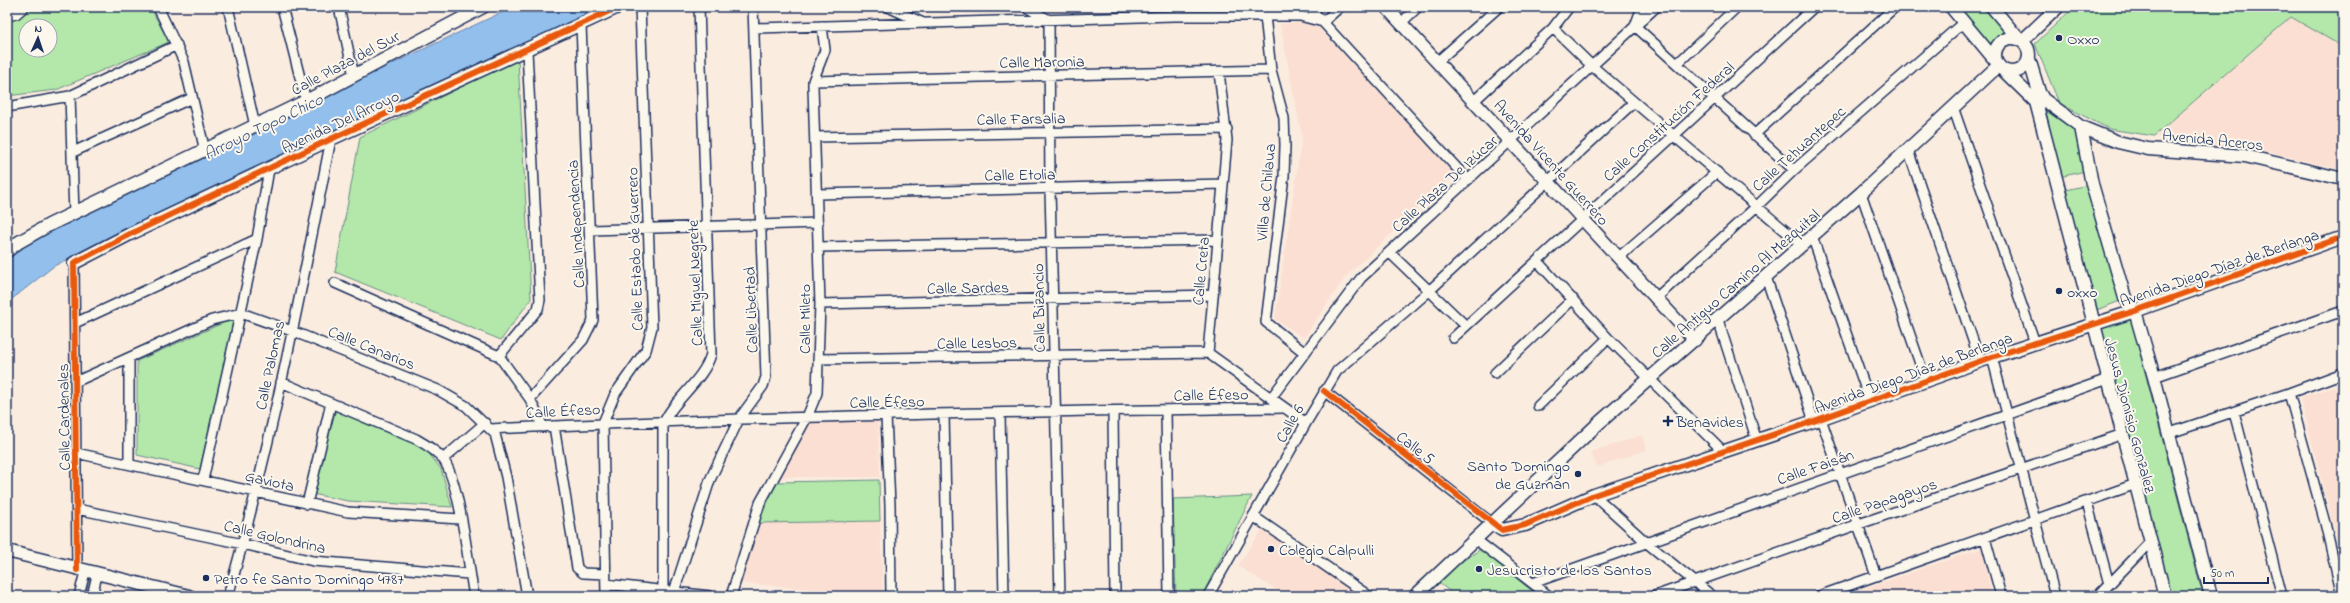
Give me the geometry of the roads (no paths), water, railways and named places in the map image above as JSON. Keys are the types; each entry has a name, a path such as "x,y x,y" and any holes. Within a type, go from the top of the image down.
{"street":[{"path":"7,16 16,14 24,7"},
{"path":"158,7 184,62 205,151"},
{"path":"228,7 255,126"},
{"path":"282,7 306,100"},
{"path":"339,7 354,76"},
{"name":"Avenida Del Arroyo","path":"74,263 130,234 331,139 474,72 527,51 618,7"},
{"name":"Calle Estado de Guerrero","path":"606,596 604,423 615,394 642,358 652,336 640,7"},
{"name":"Calle Miguel Negrete","path":"664,423 704,370 711,354 699,7"},
{"name":"Calle Libertad","path":"674,592 710,480 740,419 763,386 766,377 762,225 753,7"},
{"path":"888,7 924,24"},
{"path":"1026,7 1049,20"},
{"path":"1164,7 1174,16"},
{"path":"1241,7 1250,16"},
{"path":"1309,7 1467,179"},
{"path":"1323,22 1340,7"},
{"name":"Avenida Vicente Guerrero","path":"1386,7 1512,141 1655,299 1695,340"},
{"path":"1401,23 1418,7"},
{"path":"1438,61 1499,7"},
{"path":"1474,101 1553,28 1569,7"},
{"path":"1642,7 1635,26 1794,170"},
{"name":"Calle Plaza De Izúcar","path":"1271,398 1361,278 1390,253 1467,179 1512,141 1656,7"},
{"path":"1677,64 1738,7"},
{"name":"Calle Constitución Federal","path":"1453,338 1715,100 1814,7"},
{"path":"1754,135 1895,7"},
{"path":"1951,7 1998,65 2040,100"},
{"path":"1992,7 2020,39 2028,49 2029,59 2024,67 2016,72 1998,65 1994,54 1998,44 2007,38 2020,39 2058,7"},
{"name":"Calle Plaza del Sur","path":"7,251 18,242 205,151 354,76 479,8"},
{"path":"754,28 1174,16 1300,16 1323,22"},
{"name":"Villa de Chilaua","path":"1265,16 1271,70 1284,118 1285,145 1284,176 1266,322 1305,353"},
{"name":"Calle Bizancio","path":"1049,20 1051,243 1060,596"},
{"name":"Calle Tehuantepec","path":"1655,299 1757,206 1794,170 1964,22"},
{"name":"Calle Independencia","path":"530,399 590,330 594,309 581,25"},
{"name":"Calle Mileto","path":"731,596 760,503 807,417 817,393 820,304 818,194 813,81 825,50 822,26"},
{"path":"1553,28 1592,66 1802,245"},
{"path":"7,107 70,96 177,45"},
{"path":"499,356 538,309 540,300 527,51"},
{"name":"Jesus Dionisio Gonzalez","path":"2029,59 2039,92 2093,323 2165,596"},
{"name":"Calle Antiguo Camino Al Mezquital","path":"1493,524 1568,452 1861,193 1998,65"},
{"name":"Calle Maronia","path":"813,81 1271,70"},
{"name":"Calle Creta","path":"1208,353 1223,184 1226,129 1219,72"},
{"path":"70,96 74,214"},
{"path":"73,152 192,98"},
{"name":"Avenida Aceros","path":"2040,100 2081,127 2118,142 2148,149 2245,156 2343,179"},
{"name":"Calle 6","path":"1208,596 1324,391 1338,371 1429,291 1547,180 1634,102"},
{"path":"1953,107 2035,343"},
{"name":"Jesus Dionisio Gonzalez","path":"2081,127 2092,184 2125,298 2135,311 2170,432 2211,596"},
{"name":"Calle Farsalia","path":"815,137 1226,129"},
{"name":"Calle Palomas","path":"228,596 243,544 281,382 331,139"},
{"path":"1908,150 1980,361"},
{"path":"203,480 257,239 269,169"},
{"path":"1618,258 1717,172"},
{"name":"Calle Etolia","path":"818,194 1223,184"},
{"path":"1861,193 1926,381"},
{"path":"591,230 707,228 818,223"},
{"path":"1812,236 1870,401"},
{"name":"Avenida Diego Díaz de Berlanga","path":"1493,524 1502,530 1525,525 1594,495 1757,441 1980,361 2093,323 2135,311 2343,237"},
{"path":"75,323 257,239"},
{"path":"818,247 1217,240"},
{"path":"1390,253 1466,326"},
{"path":"1538,262 1649,380 1724,452"},
{"name":"Calle Cardenales","path":"74,263 77,509 81,571 79,596"},
{"path":"1766,277 1817,420 1840,473 1859,524 1876,576"},
{"path":"335,283 499,356 530,399 543,427"},
{"name":"Calle Sardes","path":"820,304 1053,300 1213,295"},
{"path":"1495,373 1574,299"},
{"path":"2154,377 2343,311"},
{"path":"75,382 212,320 241,312"},
{"name":"Calle Canarios","path":"241,312 292,331 454,397 488,426 497,440 506,477 528,596"},
{"path":"1718,320 1757,441"},
{"path":"1538,406 1608,338"},
{"path":"1208,353 1306,423"},
{"name":"Calle Lesbos","path":"819,359 1208,353"},
{"path":"1992,357 2055,596"},
{"path":"128,464 129,358"},
{"path":"2170,432 2288,394 2343,372"},
{"name":"Calle Faisán","path":"1533,583 2108,379"},
{"path":"281,382 416,439 434,450 443,458 450,475 460,519 474,596"},
{"name":"Calle 5","path":"1324,391 1493,524"},
{"path":"2288,394 2325,524 2342,596"},
{"path":"307,504 331,403"},
{"name":"Calle Éfeso","path":"488,426 543,427 604,423 664,423 807,417 1000,414 1112,410 1284,408"},
{"path":"1112,410 1115,596"},
{"path":"1166,410 1169,596"},
{"path":"2234,412 2282,596"},
{"path":"1000,414 1004,596"},
{"path":"944,415 948,596"},
{"path":"886,416 890,505 891,596"},
{"path":"663,590 664,423"},
{"path":"443,458 488,426"},
{"path":"554,426 577,568 584,573 605,574"},
{"name":"Calle Papagayos","path":"1655,596 1859,524 2123,434"},
{"name":"Gaviota","path":"76,453 307,504 368,514 460,519"},
{"path":"1819,596 2136,484"},
{"path":"1594,495 1647,543 1712,596"},
{"path":"2087,502 2109,584"},
{"name":"Calle Golondrina","path":"77,509 243,544 313,561 470,574"},
{"path":"1253,516 1369,596"},
{"path":"1415,596 1493,524"},
{"path":"1985,538 2000,596"},
{"path":"1475,539 1549,596"},
{"path":"2098,596 2151,541"},
{"path":"7,552 97,575 189,596"},
{"path":"92,596 97,575"},
{"path":"606,584 710,596"}],"water":[{"name":"Arroyo Topo Chico","path":"513,7 601,7 549,33 415,93 178,204 54,266 7,303 7,257 30,241 306,101 392,64"}],"place":[{"name":"Oxxo","path":"2059,38"},
{"name":"oxxo","path":"2059,291"},
{"name":"Benavides","path":"1668,421"},
{"name":"Santo Domingo de Guzman","path":"1578,474"},
{"name":"Colegio Calpulli","path":"1271,549"},
{"name":"Jesucristo de los Santos","path":"1479,569"},
{"name":"Petro fe Santo Domingo 4787","path":"206,578"}]}
